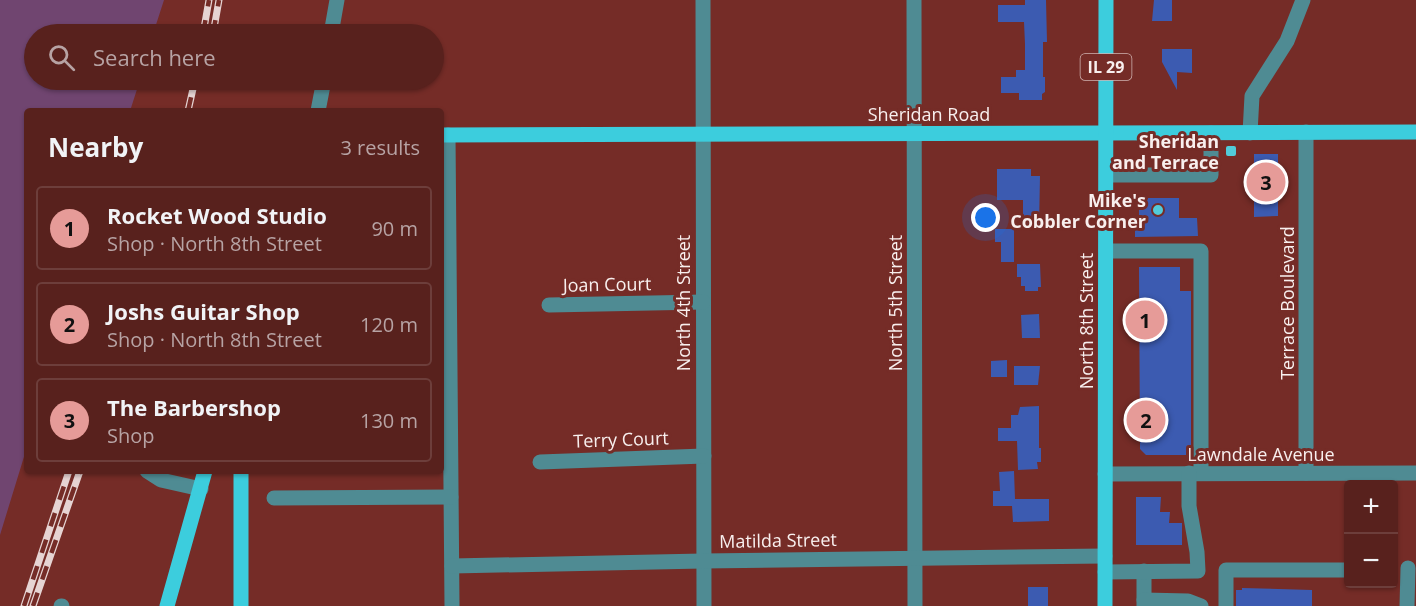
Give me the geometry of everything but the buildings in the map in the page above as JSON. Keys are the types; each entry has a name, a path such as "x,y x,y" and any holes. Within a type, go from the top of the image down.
{"main road":[{"name":"North 8th Street","path":"1105,606 1106,0"},
{"name":"Sheridan Road","path":"444,135 1416,132"},
{"path":"167,606 204,474"},
{"path":"241,474 241,606"}],"street":[{"path":"333,24 337,0"},
{"name":"North 4th Street","path":"703,0 704,606"},
{"name":"North 5th Street","path":"914,0 915,606"},
{"path":"1250,133 1250,103 1255,90 1287,40 1303,0"},
{"path":"319,108 322,90"},
{"name":"Terrace Boulevard","path":"1306,132 1306,473"},
{"path":"1107,175 1212,175 1211,133"},
{"path":"444,135 452,606"},
{"path":"1106,251 1201,251 1195,473"},
{"name":"Joan Court","path":"549,305 703,302"},
{"name":"Terry Court","path":"540,462 704,456"},
{"name":"Matilda Street","path":"452,566 914,558 1105,564 1144,571 1198,571 1189,506 1195,473"},
{"name":"Lawndale Avenue","path":"1105,474 1416,473"},
{"path":"152,474 161,480 201,489"},
{"path":"274,498 451,497"},
{"path":"1406,568 1407,606"},
{"path":"1226,606 1226,570 1344,570"},
{"path":"1144,571 1144,603 1188,602 1201,606"}],"shaded area":[{"path":"0,0 164,0 156,24 24,24 24,90 137,90 131,108 24,108 24,457 0,535"}],"railway":[{"path":"205,24 209,0"},
{"path":"215,24 219,0"},
{"path":"189,108 193,90"},
{"path":"24,606 68,474"},
{"path":"33,606 79,474"}],"place":[{"name":"Sheridan and Terrace","path":"1231,151"},
{"name":"The Barbershop","path":"1266,182"},
{"name":"Mike's Cobbler Corner","path":"1158,210"},
{"name":"Rocket Wood Studio","path":"1145,320"},
{"name":"Joshs Guitar Shop","path":"1146,420"}]}
